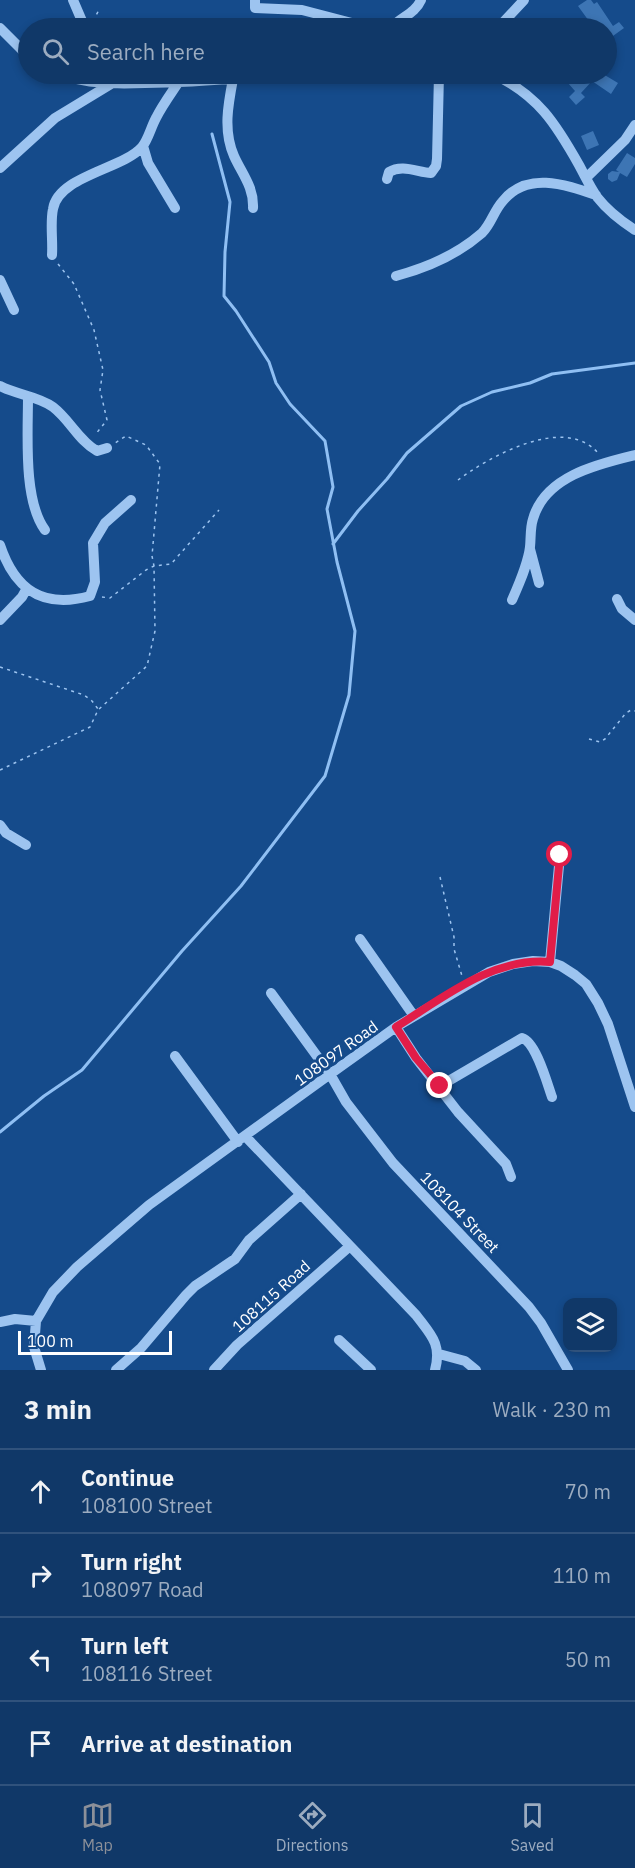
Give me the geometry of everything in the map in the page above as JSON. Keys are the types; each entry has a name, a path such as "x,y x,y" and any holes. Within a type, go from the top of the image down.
{"street":[{"path":"73,0 82,18"},
{"path":"255,0 255,8 302,10 333,18"},
{"path":"403,18 415,10 421,0"},
{"path":"507,18 524,0"},
{"path":"0,28 18,46"},
{"path":"0,168 56,118 111,84"},
{"path":"52,255 53,207 56,199 82,179 97,170 128,159 143,146 157,115 177,84"},
{"path":"231,84 226,123 228,136 234,157 251,188 254,199 253,208"},
{"path":"387,179 389,172 400,168 431,173 434,170 437,159 439,84"},
{"path":"510,84 525,93 545,111 557,127 596,195 607,208 635,230"},
{"path":"586,178 625,140 635,125"},
{"path":"143,146 148,163 175,208"},
{"path":"396,276 426,267 475,239 488,226 507,195 524,185 537,182 559,183 596,195"},
{"path":"0,280 14,310"},
{"path":"0,386 45,402 55,408 87,445 97,451 107,448"},
{"path":"28,397 28,468 35,512 45,530"},
{"path":"512,600 530,549 532,520 536,509 547,495 570,476 635,454"},
{"path":"0,545 14,573 27,588 44,598 65,601 90,596 95,582 93,543 105,522 131,500"},
{"path":"530,549 539,583"},
{"path":"0,620 22,597 27,588"},
{"path":"617,599 622,609 635,620"},
{"path":"0,825 6,833 26,846"},
{"path":"550,962 560,855"},
{"path":"360,939 414,1016"},
{"name":"108097 Road","path":"41,1370 34,1347 36,1321 53,1292 77,1267 149,1205 330,1074 396,1027 489,972 513,964 533,961 550,962 561,966 586,984 608,1024 633,1095 635,1107"},
{"name":"108104 Street","path":"272,993 330,1074 346,1102 393,1163 529,1307 568,1370"},
{"path":"396,1027 416,1058 458,1112 506,1164 511,1177"},
{"path":"440,1086 522,1038 527,1039 533,1047 552,1097"},
{"path":"175,1056 242,1139 301,1194 416,1315 434,1339 439,1354 435,1370"},
{"path":"116,1370 141,1348 190,1291 235,1259 249,1240 301,1194"},
{"name":"108115 Road","path":"214,1370 237,1345 350,1246"},
{"path":"0,1322 15,1319 36,1321"},
{"path":"339,1340 371,1370"},
{"path":"439,1354 465,1361 476,1370"}],"path":[{"path":"94,18 100,8"},
{"path":"52,255 74,284 94,330 103,370 100,390 107,420 87,445"},
{"path":"0,770 90,727 98,710 147,666 155,632 152,556 160,464 146,445 126,436 107,448"},
{"path":"458,480 481,463 537,440 568,437 593,448 606,462"},
{"path":"90,596 110,598 146,570 154,566 171,564 219,510"},
{"path":"0,667 84,695 98,710"},
{"path":"589,739 600,742 605,739 626,713 631,710 635,711"},
{"path":"440,877 454,937 454,950 465,985"}],"building":[{"path":"587,0 591,0 594,4 597,2 608,18 587,18 578,6"},
{"path":"619,22 624,28 617,33 617,23"},
{"path":"618,83 611,94 596,84"},
{"path":"569,84 589,84 581,93 585,97 576,105 569,97 575,91"},
{"path":"593,131 599,145 587,150 581,136"},
{"path":"627,153 635,158 635,164 627,177 620,173 617,180 612,182 608,179 608,174 612,171 619,172 616,170"}],"waterway":[{"path":"0,1132 44,1096 82,1070 182,951 241,886 325,776 349,695 355,631 337,562 327,509 333,487 325,441 290,404 276,383 269,362 224,296 225,252 230,202 212,134"},
{"path":"333,544 407,453 461,406 492,392 530,383 552,374 635,363"}],"route":[{"path":"440,1086 416,1058 396,1027 489,972 513,964 533,961 550,962 560,855"}]}
